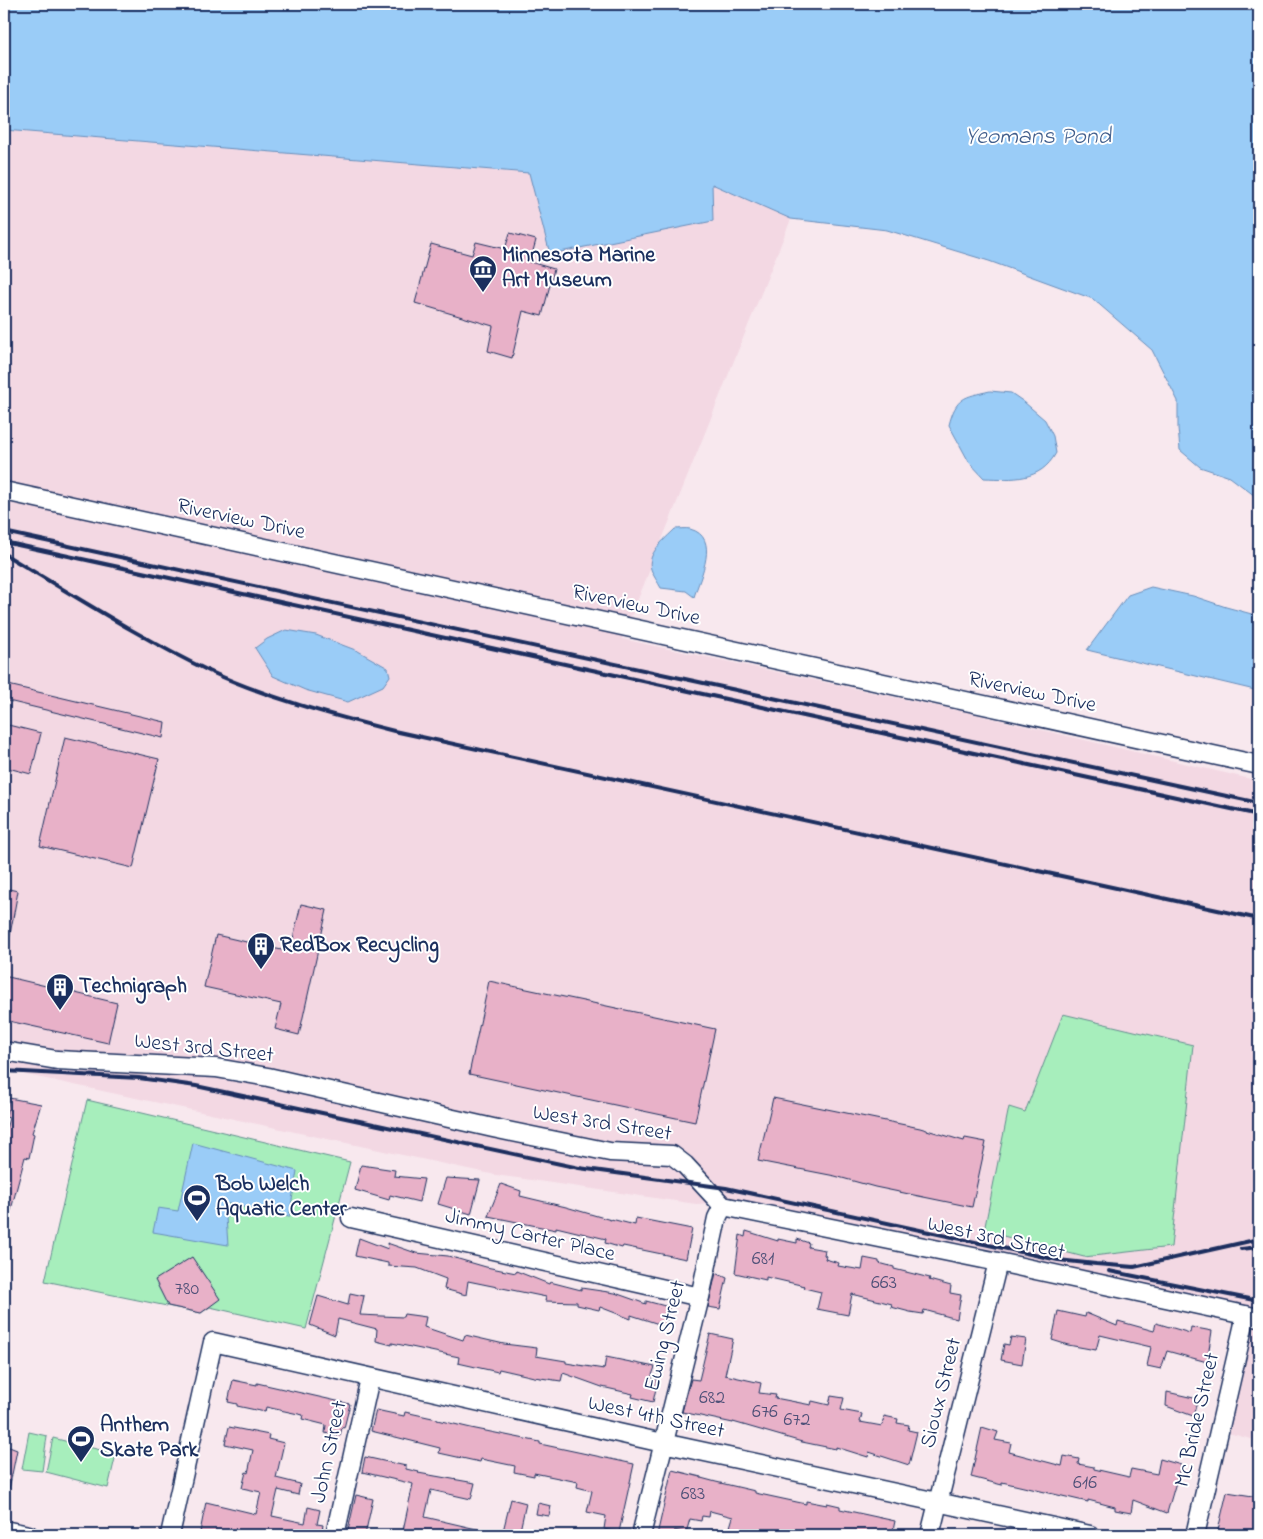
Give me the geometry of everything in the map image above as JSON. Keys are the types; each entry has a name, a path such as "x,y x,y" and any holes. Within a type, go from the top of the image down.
{"street":[{"name":"Riverview Drive","path":"4,491 1259,766"},
{"name":"West 3rd Street","path":"4,1051 57,1060 216,1068 268,1077 493,1128 610,1152 672,1156 685,1165 723,1206 998,1262 1253,1317"},
{"name":"Ewing Street","path":"641,1535 700,1297 717,1218 723,1206"},
{"name":"Jimmy Carter Place","path":"351,1218 700,1297"},
{"name":"Sioux Street","path":"930,1535 998,1262"},
{"name":"Mc Bride Street","path":"1194,1535 1253,1317"},
{"name":"West 4th Street","path":"170,1535 213,1342 663,1443 1090,1535"},
{"name":"John Street","path":"335,1535 370,1378"},
{"path":"4,1530 29,1535"}],"shaded area":[{"path":"4,130 529,173 712,184 791,219 622,639 974,714 1259,781 1259,1441 1228,1433 1252,1312 741,1201 696,1204 496,1175 4,1070"}],"green space":[{"path":"1063,1014 1193,1045 1171,1247 1084,1257 984,1231 1009,1107 1025,1112"},
{"name":"Bob Welch Aquatic Center","path":"87,1100 350,1162 306,1329 210,1307 201,1313 45,1281"},
{"path":"29,1432 47,1436 42,1471 22,1469"},
{"name":"Anthem Skate Park","path":"53,1438 116,1454 108,1488 46,1472"}],"water":[{"name":"Yeomans Pond","path":"4,4 1259,4 1259,499 1230,477 1200,467 1180,450 1178,401 1152,350 1093,299 989,261 887,230 791,219 712,184 713,221 550,254 529,173 4,130"},
{"path":"990,391 1011,393 1045,420 1053,436 1056,453 1050,462 1034,474 1005,479 984,478 969,462 949,425 955,409 962,400"},
{"path":"675,529 690,529 699,533 705,540 706,558 704,569 694,597 686,591 661,588 651,569 650,563 654,552"},
{"path":"1151,587 1193,596 1259,616 1259,691 1087,650 1128,595"},
{"path":"286,630 316,635 358,651 388,668 390,676 383,686 348,702 305,690 273,676 255,648 267,639"},
{"path":"193,1143 297,1171 289,1217 225,1203 228,1245 153,1232 158,1208 178,1211"}],"building":[{"name":"Minnesota Marine Art Museum","path":"510,233 536,240 530,262 554,269 542,316 523,311 512,358 488,351 493,326 415,303 431,244 472,255 476,242 505,249"},
{"path":"4,684 165,722 163,738 4,700"},
{"path":"4,724 41,733 31,774 4,767"},
{"path":"65,737 159,759 133,868 40,846"},
{"path":"4,888 18,891 9,940 4,939"},
{"name":"RedBox Recycling","path":"301,904 327,910 299,1035 275,1029 281,1004 204,987 216,935 290,952"},
{"name":"Technigraph","path":"4,976 117,1003 108,1043 4,1020"},
{"path":"489,981 715,1029 695,1122 469,1074"},
{"path":"9,1098 41,1104 32,1133 34,1134 29,1158 25,1157 8,1221 4,1221 4,1137 9,1118 6,1117"},
{"path":"773,1098 920,1128 964,1141 965,1138 986,1142 972,1207 875,1187 835,1176 758,1161"},
{"path":"361,1165 395,1170 394,1176 424,1179 419,1202 390,1195 389,1200 355,1190"},
{"path":"446,1178 480,1180 471,1214 438,1204"},
{"path":"501,1184 521,1191 520,1196 611,1220 635,1225 636,1218 692,1229 686,1259 623,1246 622,1248 605,1243 606,1239 556,1227 556,1230 488,1216"},
{"path":"746,1231 778,1241 778,1239 797,1243 797,1239 809,1243 808,1247 825,1250 825,1259 839,1263 838,1266 862,1270 864,1258 879,1261 879,1263 894,1267 894,1269 930,1278 929,1280 951,1286 950,1293 961,1295 957,1319 924,1310 923,1314 910,1312 891,1307 892,1304 852,1294 848,1315 817,1309 821,1292 804,1288 805,1286 766,1277 766,1280 735,1273 740,1235 745,1237"},
{"path":"359,1238 388,1249 387,1243 416,1253 448,1256 486,1267 516,1273 516,1271 549,1284 550,1282 581,1290 581,1288 615,1293 646,1304 646,1301 669,1307 665,1326 631,1315 631,1319 600,1307 599,1310 577,1305 577,1302 545,1301 546,1297 468,1281 466,1295 444,1289 446,1279 417,1268 388,1266 388,1263 355,1256"},
{"path":"192,1257 220,1299 201,1313 168,1306 155,1280"},
{"path":"716,1273 727,1278 720,1309 708,1307"},
{"path":"350,1293 364,1296 360,1315 403,1317 404,1314 426,1317 424,1327 463,1340 465,1335 504,1344 537,1348 536,1356 604,1369 606,1357 655,1367 651,1378 658,1379 653,1402 632,1397 633,1394 602,1387 563,1373 561,1381 499,1369 498,1372 458,1363 459,1357 376,1341 377,1329 338,1319 335,1335 310,1325 318,1296 348,1305"},
{"path":"1058,1311 1085,1317 1086,1313 1117,1326 1118,1321 1154,1331 1156,1323 1190,1333 1191,1327 1212,1331 1207,1362 1167,1351 1161,1369 1147,1366 1151,1347 1100,1335 1096,1350 1052,1340"},
{"path":"710,1334 733,1339 725,1375 761,1383 759,1393 776,1395 775,1398 811,1405 812,1401 829,1405 831,1396 844,1398 841,1410 862,1414 860,1422 882,1426 884,1416 898,1419 897,1423 909,1425 908,1430 917,1432 909,1465 869,1452 868,1457 836,1447 836,1449 802,1442 733,1422 682,1412 691,1379 699,1380"},
{"path":"1011,1337 1026,1339 1022,1364 1001,1360 1004,1344 1009,1345"},
{"path":"233,1380 257,1385 257,1383 350,1404 344,1428 342,1427 340,1436 325,1433 326,1425 302,1419 303,1415 266,1407 265,1412 237,1406 237,1404 228,1402"},
{"path":"1167,1392 1198,1399 1193,1416 1166,1406"},
{"path":"376,1410 404,1416 405,1412 634,1464 619,1532 604,1529 606,1516 587,1512 592,1491 577,1487 578,1482 534,1473 534,1476 514,1472 515,1466 481,1459 480,1462 439,1453 440,1448 371,1431"},
{"path":"229,1427 269,1435 268,1439 284,1443 276,1478 300,1484 298,1495 278,1490 272,1516 305,1523 308,1507 320,1510 317,1524 323,1525 321,1535 232,1535 215,1531 213,1535 200,1532 206,1502 256,1514 261,1492 242,1488 246,1472 248,1473 253,1450 225,1444"},
{"path":"982,1427 998,1432 995,1440 1011,1443 1009,1452 1062,1466 1064,1456 1079,1459 1078,1464 1129,1477 1131,1469 1157,1474 1160,1459 1181,1465 1167,1513 1133,1500 1131,1513 1115,1510 1115,1507 1088,1500 1088,1502 1002,1482 1002,1485 971,1477"},
{"path":"4,1445 17,1450 9,1489 4,1489"},
{"path":"365,1457 406,1466 406,1469 418,1473 475,1483 471,1499 431,1490 425,1517 485,1531 484,1535 402,1535 413,1484 362,1472"},
{"path":"672,1470 755,1491 755,1493 806,1504 806,1501 827,1505 827,1503 840,1506 840,1509 895,1521 892,1535 748,1535 749,1531 730,1527 733,1517 710,1511 709,1517 702,1516 701,1521 690,1519 686,1533 675,1530 674,1535 657,1535"},
{"path":"1227,1492 1259,1497 1259,1535 1237,1535 1218,1530"},
{"path":"356,1495 373,1499 365,1535 347,1535"},
{"path":"511,1499 526,1503 519,1535 502,1535"},
{"path":"538,1503 551,1506 549,1516 536,1514"}],"railway":[{"path":"4,532 1259,803"},
{"path":"4,542 1259,815"},
{"path":"4,554 131,630 209,671 254,690 323,712 394,731 1259,919"},
{"path":"4,1071 139,1078 196,1086 579,1168 726,1188 1058,1260 1134,1267 1259,1239"},
{"path":"1241,1249 1259,1247"},
{"path":"1109,1271 1259,1301"}],"place":[{"name":"Minnesota Marine Art Museum","path":"483,293"},
{"name":"RedBox Recycling","path":"261,970"},
{"name":"Technigraph","path":"60,1011"},
{"name":"Bob Welch Aquatic Center","path":"197,1222"},
{"name":"Anthem Skate Park","path":"81,1463"}]}
